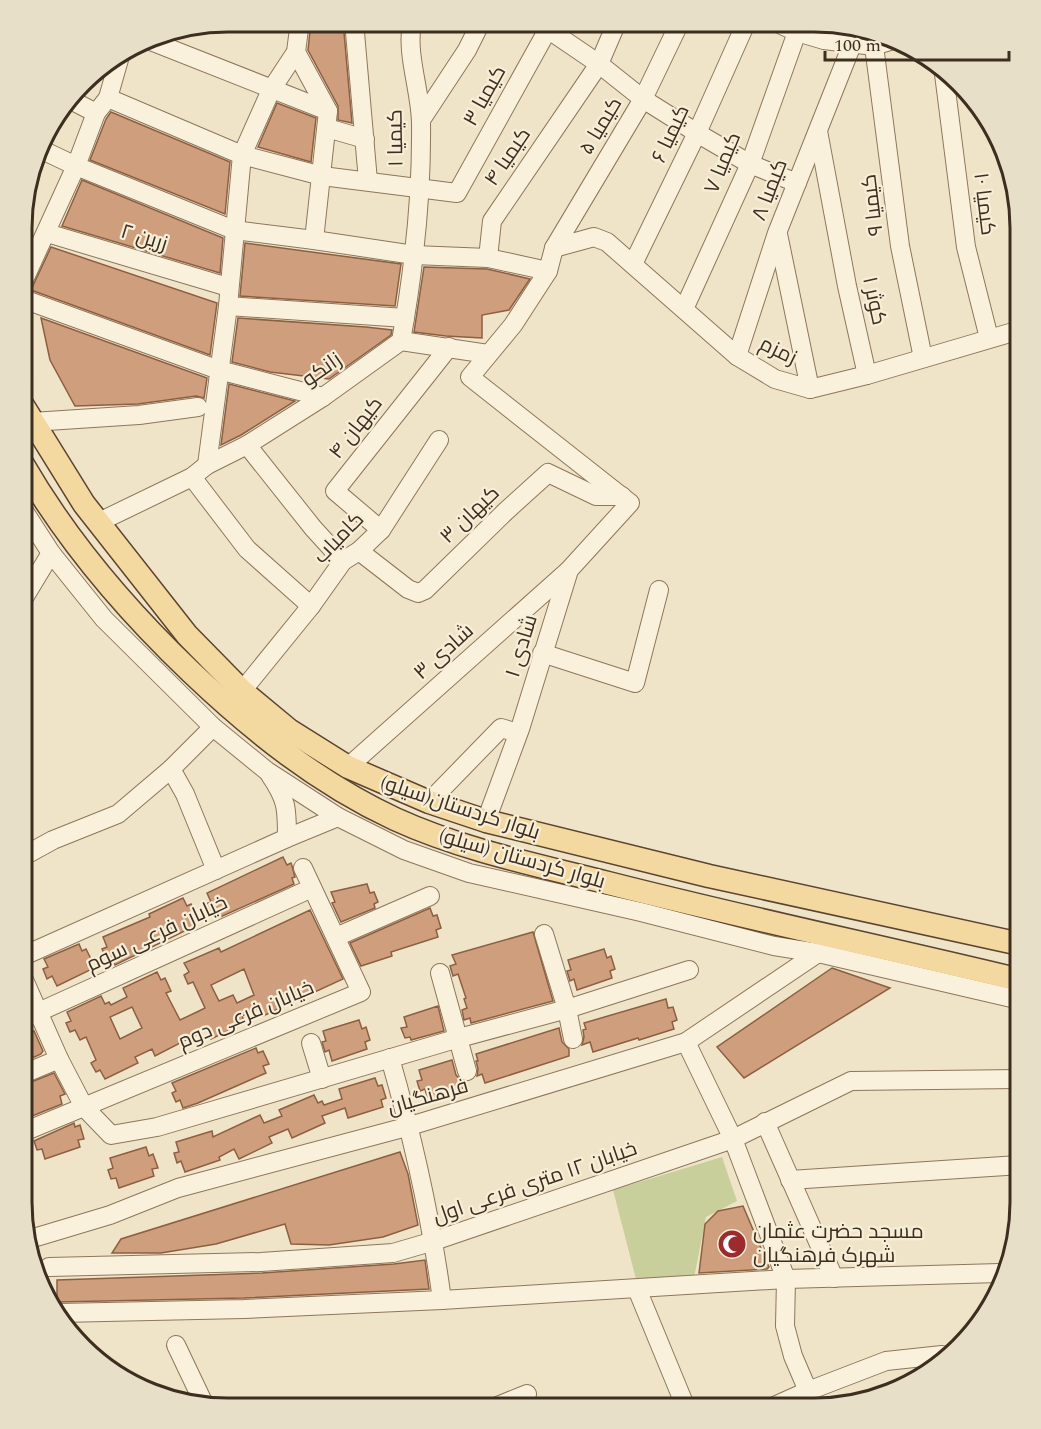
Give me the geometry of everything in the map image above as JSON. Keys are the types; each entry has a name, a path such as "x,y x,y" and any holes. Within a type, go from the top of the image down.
{"main road":[{"name":"بلوار کردستان(سیلو)","path":"32,421 84,504 187,635 242,691 289,730 348,767 429,802 486,821 709,876 1009,942"},
{"name":"بلوار کردستان (سیلو)","path":"32,480 44,500 105,581 161,644 228,707 285,754 336,789 396,819 467,847 708,908 820,943 1009,978"},
{"path":"708,908 709,876"}],"street":[{"path":"295,32 296,52 327,120 314,240"},
{"path":"355,32 368,181"},
{"name":"کیمیا ۱","path":"411,32 421,120 414,255"},
{"path":"421,120 467,50 476,32"},
{"name":"کیمیا ۳","path":"418,188 457,193 547,32"},
{"path":"558,32 643,99 750,164 797,183"},
{"name":"کیمیا ۴","path":"488,258 492,221 599,64 613,32"},
{"name":"کیمیا ۵","path":"554,248 643,99 675,32"},
{"name":"کیمیا ۶","path":"633,264 697,133 742,32"},
{"name":"کیمیا ۷","path":"684,309 750,164 797,32"},
{"path":"827,33 853,42 882,44"},
{"name":"کیمیا ۸","path":"737,356 777,233 853,42"},
{"path":"158,44 271,90 365,139"},
{"name":"کیمیا ۹","path":"882,44 900,246 923,358"},
{"path":"207,465 228,296 242,155 271,90 296,52"},
{"path":"32,263 76,166 96,113 108,98 116,66"},
{"name":"کیمیا ۱۰","path":"945,82 966,247 989,338"},
{"path":"108,98 242,155 322,176 418,188"},
{"path":"77,103 96,113"},
{"name":"کوثر ۱","path":"817,129 847,286 867,375"},
{"path":"47,152 234,231 414,255 488,258 548,271"},
{"name":"زرین ۲","path":"46,233 228,296 405,318"},
{"path":"777,233 810,389"},
{"name":"زمزم","path":"554,248 594,237 607,242 737,356 775,379 810,389 867,375 1010,333"},
{"path":"554,248 548,271 513,325 470,378 626,499"},
{"path":"414,255 401,341 449,346 488,354"},
{"path":"32,302 219,370 323,397"},
{"name":"زانکو","path":"99,522 192,477 207,465 247,445 323,397 401,341"},
{"name":"کیهان ۴","path":"381,530 335,491 449,346"},
{"path":"32,413 139,415 198,407"},
{"name":"کامیاب","path":"242,691 311,606 343,561 359,551 381,530 439,440"},
{"path":"247,445 313,528 343,561"},
{"name":"کیهان ۳","path":"359,551 408,589 418,593 425,590 548,473 596,496 626,499"},
{"path":"192,477 247,549 311,606"},
{"name":"شادی ۱","path":"486,821 510,731 542,653 569,570 626,499"},
{"path":"32,531 104,619 213,727 267,771 338,817 404,850 470,873 774,946 820,943 1009,997"},
{"path":"32,584 51,553"},
{"name":"شادی ۳","path":"348,767 569,570"},
{"path":"542,653 634,683 659,590"},
{"path":"32,852 53,840 118,814 171,770 213,727"},
{"path":"429,802 510,731"},
{"path":"171,770 185,794 216,870"},
{"path":"267,771 280,790 287,808 287,838"},
{"path":"32,952 338,817"},
{"name":"خیابان فرعی دوم","path":"32,1128 361,992 303,868"},
{"name":"خیابان فرعی سوم","path":"32,1015 312,888"},
{"path":"336,937 430,896"},
{"path":"544,934 567,1009 573,1040"},
{"name":"فرهنگیان","path":"35,1238 110,1215 178,1188 410,1126 686,1042 820,943"},
{"path":"32,997 59,1059 84,1107 111,1134 157,1127 459,1038 567,1009 689,970"},
{"path":"440,973 467,1071"},
{"path":"686,1042 733,1139 786,1279 785,1326 793,1356 808,1391"},
{"path":"311,1043 322,1079"},
{"path":"390,1058 410,1126 434,1241 442,1300"},
{"path":"32,1070 59,1059"},
{"name":"خیابان ۱۲ متری فرعی اول","path":"49,1266 261,1262 393,1253 733,1139 851,1081 1009,1082"},
{"path":"765,1122 834,1278"},
{"path":"790,1180 1009,1166"},
{"path":"65,1313 244,1309 442,1300 786,1279 995,1273"},
{"path":"637,1289 682,1398"},
{"path":"176,1345 200,1396"},
{"path":"792,1398 886,1361 936,1355"},
{"path":"517,1398 527,1394"}],"green space":[{"path":"722,1157 737,1201 706,1217 694,1278 637,1283 613,1190"}],"building":[{"path":"310,32 344,32 352,123 338,120 338,106 308,50"},
{"path":"277,103 316,118 311,162 258,147"},
{"path":"111,112 230,162 225,214 90,160"},
{"path":"82,180 223,238 220,273 62,226"},
{"path":"245,243 401,264 395,306 240,296"},
{"path":"51,247 217,303 210,355 32,290"},
{"path":"424,267 487,269 530,279 509,310 482,315 482,338 446,336 414,332"},
{"path":"41,318 207,378 204,398 196,396 138,404 75,406 50,360"},
{"path":"238,318 392,330 391,335 329,379 270,372 232,362"},
{"path":"229,384 295,401 221,445"},
{"path":"283,857 287,865 291,863 295,877 292,878 294,884 218,918 215,911 210,914 206,904 211,902 207,893"},
{"path":"367,884 370,893 374,892 378,902 374,904 375,908 341,922 332,903 335,902 331,892"},
{"path":"183,898 187,906 191,904 197,917 192,920 195,926 115,965 111,956 106,958 102,949 107,947 103,937 150,917 149,914"},
{"path":"430,908 433,916 437,915 441,928 436,930 438,937 391,952 392,956 361,966 350,943"},
{"path":"310,910 343,979 263,1016 259,1008 242,1016 245,1023 211,1039 207,1029 155,1056 152,1049 135,1057 138,1063 105,1079 100,1070 96,1072 91,1063 96,1060 86,1037 80,1040 75,1030 70,1032 66,1023 71,1021 67,1012 101,996 105,1004 109,1002 111,1005 127,997 123,988 157,972 161,980 165,978 171,991 166,993 180,1020 205,1008 193,982 188,984 184,975 189,972 184,963 219,948 221,952","holes":["244,969 254,995 237,1003 233,995 219,1001 211,985","132,1007 142,1028 120,1039 110,1017"]},
{"path":"533,932 553,1001 471,1023 470,1018 464,1020 462,1010 467,1008 464,999 466,998 458,974 453,976 450,966 456,964 452,955"},
{"path":"79,944 82,951 86,949 92,961 87,964 90,970 57,986 52,976 47,979 43,969 48,967 44,959"},
{"path":"604,949 607,958 611,956 615,969 610,971 612,978 577,990 574,979 570,981 567,971 571,970 568,960"},
{"path":"832,968 890,988 744,1078 717,1047"},
{"path":"666,999 668,1008 673,1007 677,1020 672,1022 674,1029 593,1052 590,1042 582,1045 583,1030 586,1029 584,1023"},
{"path":"438,1006 444,1031 411,1040 410,1037 405,1038 401,1028 407,1027 404,1017"},
{"path":"359,1020 362,1029 366,1027 370,1040 365,1042 367,1049 332,1061 329,1050 325,1052 322,1042 326,1041 323,1031"},
{"path":"559,1028 562,1042 569,1049 569,1056 485,1083 482,1074 477,1076 476,1054"},
{"path":"34,1031 43,1051 32,1058 32,1032"},
{"path":"256,1048 258,1053 263,1051 269,1064 263,1066 266,1073 183,1108 180,1100 176,1102 172,1093 176,1091 172,1083"},
{"path":"452,1060 463,1088 428,1100 425,1089 420,1091 417,1081 422,1080 419,1070"},
{"path":"54,1073 65,1094 60,1096 62,1104 32,1116 32,1082"},
{"path":"375,1078 378,1086 382,1085 386,1098 381,1100 383,1107 348,1118 345,1108 322,1116 325,1123 292,1138 288,1129 269,1137 272,1143 239,1159 234,1149 219,1157 220,1160 185,1172 181,1161 177,1163 174,1153 179,1152 176,1142 212,1131 213,1137 260,1115 264,1123 282,1116 279,1110 314,1095 318,1103 322,1101 324,1105 342,1099 339,1089"},
{"path":"74,1123 75,1127 80,1125 84,1139 78,1140 80,1147 45,1159 42,1149 37,1150 34,1141"},
{"path":"146,1147 149,1156 153,1154 158,1168 152,1169 154,1176 119,1188 116,1178 111,1179 108,1170 113,1168 110,1158"},
{"path":"400,1152 408,1174 418,1225 383,1237 329,1245 291,1244 285,1224 216,1244 161,1253 112,1253 121,1239"},
{"name":"مسجد حضرت عثمان شهرک فرهنگیان","path":"743,1206 769,1267 767,1269 699,1273 705,1224 718,1211"},
{"path":"425,1260 429,1289 244,1298 59,1302 57,1298 57,1280 262,1273"}],"place":[{"name":"مسجد حضرت عثمان شهرک فرهنگیان","path":"732,1244"}]}
